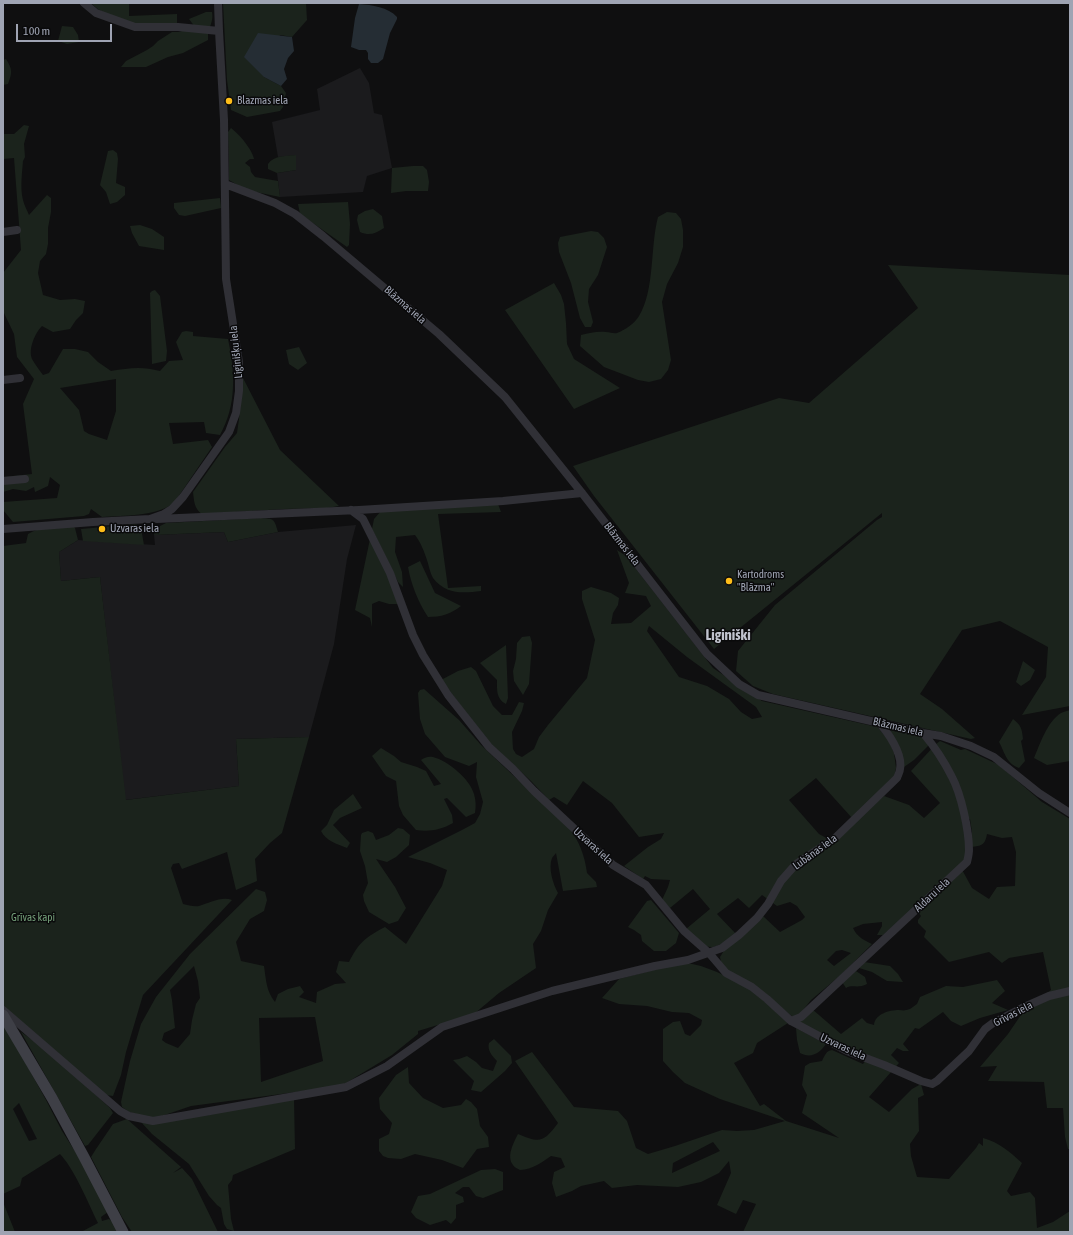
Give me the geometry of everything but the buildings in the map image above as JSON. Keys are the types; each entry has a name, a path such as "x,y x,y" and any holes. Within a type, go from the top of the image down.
{"main road":[{"path":"3,1015 56,1105 88,1163 123,1232"}],"street":[{"path":"84,3 96,13 135,27 178,27 219,31"},
{"name":"Liginišķu iela","path":"3,529 150,519 164,514 172,509 183,497 229,432 236,413 239,391 239,362 226,279 224,120 218,3"},
{"name":"Blāzmas iela","path":"225,184 275,203 295,214 324,236 439,334 505,397 582,493 707,654 740,684 758,695 941,736 971,746 994,757 1039,793 1070,813"},
{"path":"3,232 17,230"},
{"path":"3,380 20,378"},
{"path":"3,481 25,479"},
{"path":"150,519 351,510 503,501 582,493"},
{"name":"Uzvaras iela","path":"351,510 364,519 390,573 413,635 423,655 448,695 489,747 613,865 646,885 684,931 709,953 726,973 752,987 791,1021 847,1051 921,1082 932,1084"},
{"name":"Lubānas iela","path":"3,1010 120,1111 129,1116 153,1120 346,1087 387,1066 442,1027 552,991 655,966 688,960 722,948 739,935 760,914 768,904 780,881 796,864 835,838 896,778 900,769 898,754 888,732 878,722"},
{"name":"Aldaru iela","path":"791,1021 801,1017 967,862 970,851 967,828 953,778 939,753 923,733"},
{"name":"Grīvas iela","path":"932,1084 969,1051 985,1029 993,1023 1049,996 1070,991"}],"shaded area":[{"path":"359,4 384,9 397,17 390,33 383,59 378,63 371,63 368,59 368,53 366,50 359,50 351,47 355,18"},
{"path":"258,33 292,37 294,51 288,58 284,69 287,79 281,86 264,77 244,57"},
{"path":"360,68 369,83 374,113 382,115 392,168 367,176 363,192 280,197 277,173 296,170 296,155 278,157 272,122 320,110 317,89"},
{"path":"356,525 347,559 334,644 309,737 236,739 239,786 125,800 100,577 61,581 59,552 78,540 155,545 154,535 224,532 228,542 278,532"}],"green space":[{"path":"91,3 129,3 129,16 177,14 177,25 140,25 127,22 101,11"},
{"path":"223,3 306,3 307,20 292,37 280,35 264,77 281,86 286,93 283,107 280,111 247,117 231,110 227,80"},
{"path":"206,12 212,12 212,20 210,27 208,27 208,40 183,53 168,57 146,67 121,67 126,61 147,50 172,32 179,32 195,27 189,19"},
{"path":"62,26 73,27 78,35 79,42 67,44 58,41"},
{"path":"6,59 11,69 11,74 8,84 3,85 3,60"},
{"path":"24,125 29,126 24,144 25,157 23,161 21,186 23,202 29,215 47,195 51,198 48,244 46,254 40,261 38,273 43,295 60,300 75,299 85,301 83,313 70,329 53,332 42,326 37,333 33,341 31,355 32,359 43,375 49,373 63,349 75,349 88,352 98,362 111,371 147,368 160,371 169,361 183,360 176,342 182,332 193,332 193,336 228,339 232,364 233,388 232,400 226,424 220,435 206,433 204,422 169,423 173,444 208,440 212,447 174,503 166,508 149,513 102,517 91,509 89,514 84,516 13,522 3,510 3,502 57,498 60,485 50,477 48,486 35,492 34,487 26,491 13,489 3,492 3,477 32,474 23,404 34,379 17,357 14,334 3,308 3,273 21,250 14,158 3,159 3,134 14,134","holes":["116,379 116,411 107,440 89,434 84,431 79,410 60,388"]},
{"path":"231,128 245,142 253,155 254,159 250,159 245,163 250,167 251,172 255,177 278,181 280,197 246,190 229,180 228,132"},
{"path":"113,150 117,153 118,159 116,183 125,187 125,195 117,202 110,204 106,192 100,185 108,151"},
{"path":"296,155 296,170 277,173 268,169 268,164 274,159 281,156"},
{"path":"423,166 427,170 429,182 428,191 391,193 392,168"},
{"path":"220,198 221,208 185,216 179,215 174,208 174,203"},
{"path":"348,202 350,224 349,245 347,247 300,214 298,204"},
{"path":"373,209 382,216 384,228 372,234 360,232 357,220 358,215"},
{"path":"667,212 676,213 681,219 683,230 683,247 678,263 667,284 662,302 671,360 668,370 661,379 649,382 638,380 604,367 580,346 581,335 594,332 617,333 630,326 637,319 648,294 658,217"},
{"path":"140,225 152,229 164,237 164,250 139,246 130,226"},
{"path":"591,231 598,232 604,238 607,247 598,275 589,289 588,302 593,322 591,327 585,327 580,318 571,283 559,252 558,243 560,237"},
{"path":"888,265 1070,275 1070,706 1022,715 1046,677 1048,647 1000,621 962,630 920,694 942,709 975,738 971,739 773,694 753,686 736,671 738,651 775,605 882,517 882,513 714,649 594,496 573,466 779,398 809,403 918,308"},
{"path":"554,283 564,304 567,344 574,359 620,388 574,409 505,310"},
{"path":"155,290 160,296 167,351 166,361 152,364 150,293"},
{"path":"299,347 307,363 298,370 289,364 286,350"},
{"path":"243,378 280,450 339,506 327,508 202,514 197,510 193,492 225,447 237,433"},
{"path":"498,504 501,512 438,514 448,588 481,586 481,591 455,592 438,584 432,576 423,550 415,535 396,537 395,552 402,572 403,587 398,582 372,529 374,519 381,511"},
{"path":"261,518 273,520 278,532 228,542 224,532 154,535 156,528 166,523"},
{"path":"136,524 141,528 144,545 83,541 81,529"},
{"name":"Grīvas kapi","path":"73,526 75,528 78,540 59,552 61,581 100,577 126,800 239,786 236,739 309,737 282,833 255,859 257,881 236,890 227,852 182,869 179,863 173,864 171,868 183,904 199,906 220,899 232,900 143,995 126,1052 121,1075 113,1096 105,1095 3,1006 3,546 26,543 28,534 33,531 50,527"},
{"path":"370,539 394,588 398,604 389,604 379,601 372,604 372,627 370,618 355,610"},
{"path":"617,550 626,556 713,668 762,701 877,727 889,740 894,753 896,768 894,778 852,818 816,778 789,800 819,834 830,840 884,796 909,805 924,818 940,803 911,771 940,741 961,750 965,749 999,765 1042,802 1070,819 1070,1149 1068,1149 1065,1137 1063,1108 1047,1108 1044,1082 988,1081 997,1066 980,1067 1008,1034 1025,1009 1051,990 1043,952 1009,958 1002,963 989,952 949,962 924,937 926,931 918,923 921,916 915,908 883,935 877,935 882,926 882,922 863,924 853,928 858,936 872,944 842,974 811,1000 800,1014 793,1017 729,972 721,962 720,957 725,949 763,916 780,932 802,920 805,917 797,906 790,902 777,906 762,895 749,908 738,898 717,914 737,935 714,947 710,947 700,942 686,929 710,909 693,889 670,908 662,900 670,880 651,879 645,876 643,879 624,866 648,847 661,839 664,833 639,837 612,803 583,781 567,805 554,797 549,800 490,743 441,680 458,671 471,667 476,671 493,706 502,715 512,715 519,702 524,703 522,711 512,732 513,749 516,754 522,757 534,749 539,737 587,678 595,640 582,599 582,591 591,587 611,593 619,598 618,605 613,613 611,624 631,623 651,606 646,596 625,593 629,583","holes":["649,626 687,657 756,707 762,717 752,719 741,712 729,699 707,686 679,677 647,631","963,817 970,819 972,832 970,841 971,847 984,843 987,834 1002,838 1012,837 1016,852 1015,886 997,887 989,899 972,888 960,866 967,855","842,950 851,953 834,966 827,960 836,951"]},
{"path":"420,561 435,593 461,606 446,614 428,617 415,593 408,567"},
{"path":"530,636 532,643 529,684 523,695 514,681 513,671 516,659 517,643 522,637"},
{"path":"506,645 508,698 506,704 500,700 497,691 497,680 480,663"},
{"path":"1023,661 1035,670 1030,680 1021,686 1016,682"},
{"path":"424,689 459,720 481,745 568,827 581,848 587,873 596,882 597,887 563,891 556,853 552,858 551,871 554,885 558,893 548,910 541,931 533,944 536,968 499,993 474,1014 418,1031 418,1034 392,1055 341,1086 191,1106 159,1117 151,1118 129,1112 122,1107 121,1102 130,1061 141,1024 156,997 190,954 256,889 265,892 267,900 264,911 250,919 236,942 241,961 264,966 268,989 275,1002 278,994 288,989 300,986 304,992 299,997 316,1003 317,992 335,984 346,983 336,972 339,961 349,962 356,950 364,941 385,927 406,944 442,886 447,870 430,863 408,857 475,823 480,814 483,802 476,777 477,762 469,766 445,757 425,734 420,719 418,693 420,690","holes":["194,966 200,998 196,1004 190,1034 178,1048 162,1040 164,1033 175,1028 170,990","315,1017 323,1061 261,1082 259,1018"]},
{"path":"1070,710 1070,761 1047,765 1034,758 1044,734 1052,722 1061,713"},
{"path":"1013,719 1018,723 1022,730 1023,736 1021,741 1025,761 1019,768 1011,763 999,742"},
{"path":"892,730 925,736 930,744 914,760 904,767 902,766 890,732"},
{"path":"381,748 401,762 426,771 434,786 441,784 421,760 428,757 433,757 445,762 458,771 472,788 476,806 475,813 466,817 447,798 444,799 452,815 453,823 435,830 416,830 403,815 399,806 396,781 386,776 372,756"},
{"path":"353,794 362,808 340,818 333,825 350,843 347,848 329,840 321,831 327,825 334,810"},
{"path":"398,828 403,829 410,835 409,845 396,857 387,862 376,859 395,887 406,908 398,921 389,924 369,912 364,901 363,895 368,883 365,866 360,851 361,835 362,833 368,831 373,833 376,840 389,835"},
{"path":"651,900 679,933 676,943 666,951 654,951 642,941 641,935 628,927 647,901"},
{"path":"864,962 890,966 903,982 887,981 872,972 859,968"},
{"path":"688,963 701,966 750,988 788,1023 757,1043 753,1053 734,1063 760,1106 764,1104 786,1121 839,1138 802,1113 807,1095 802,1085 805,1066 810,1063 822,1061 827,1052 832,1050 863,1064 869,1056 795,1022 812,1009 841,1034 862,1018 867,1023 874,1025 877,1018 883,1013 909,1009 917,1004 920,997 946,986 963,987 997,980 1005,991 992,1003 1008,1010 980,1018 961,1026 951,1021 943,1012 919,1029 915,1028 903,1044 909,1051 903,1051 897,1048 891,1055 899,1063 869,1097 889,1112 912,1089 921,1084 924,1095 918,1098 919,1131 910,1144 911,1156 917,1177 949,1179 979,1143 983,1146 983,1138 989,1140 1004,1148 1022,1163 1007,1191 1011,1196 1030,1192 1035,1198 1037,1228 1053,1222 1070,1211 1070,1232 743,1232 756,1204 743,1200 736,1214 717,1205 731,1173 729,1161 719,1173 701,1182 678,1187 637,1185 612,1188 604,1181 581,1186 556,1197 552,1183 554,1172 565,1167 561,1158 551,1156 533,1167 520,1170 514,1166 510,1157 511,1149 518,1134 536,1140 545,1138 558,1123 515,1061 532,1052 574,1107 618,1111 627,1121 636,1148 648,1154 722,1130 754,1130 785,1121 720,1099 685,1083 663,1061 663,1029 673,1022 680,1021 685,1034 690,1036 701,1025 702,1020 689,1013 672,1012 647,1006 619,1004 602,998 619,979 672,965","holes":["713,1142 720,1151 672,1173 673,1163"]},
{"path":"856,971 865,977 867,984 846,988 842,982"},
{"path":"3,1022 108,1212 101,1217 102,1221 109,1219 115,1224 118,1232 81,1232 98,1223 76,1178 60,1154 22,1178 20,1186 3,1194","holes":["19,1103 37,1139 29,1141 13,1109"]},
{"path":"796,1028 826,1044 815,1054 804,1055 800,1053"},
{"path":"21,1032 48,1051 110,1108 113,1113 88,1145 85,1146"},
{"path":"494,1039 511,1056 512,1063 481,1092 471,1090 474,1081 453,1060 467,1056 482,1068 493,1071 497,1061 490,1053 489,1043"},
{"path":"408,1067 409,1083 423,1098 443,1108 461,1105 466,1099 477,1109 480,1126 488,1137 489,1147 477,1149 463,1168 442,1160 415,1154 401,1159 388,1158 383,1156 379,1151 379,1139 389,1134 392,1123 380,1109 379,1098 396,1075"},
{"path":"294,1099 295,1149 233,1175 232,1180 228,1185 231,1219 234,1231 227,1229 224,1224 221,1208 209,1196 189,1164 152,1134 141,1122"},
{"path":"127,1119 181,1167 173,1173 182,1168 192,1179 218,1232 132,1232 122,1217 91,1157 113,1124"},
{"path":"495,1169 503,1172 503,1190 483,1198 476,1196 469,1187 463,1187 455,1193 463,1197 464,1202 456,1205 456,1218 451,1224 446,1220 430,1225 416,1218 411,1212 418,1196 430,1194 481,1170"},
{"path":"3,1202 15,1232 3,1232"}],"place":[{"name":"Blazmas iela","path":"229,101"},
{"name":"Uzvaras iela","path":"102,529"},
{"name":"Kartodroms \"Blāzma\"","path":"729,581"}],"district":[{"name":"Liginiški","path":"728,635"}]}
